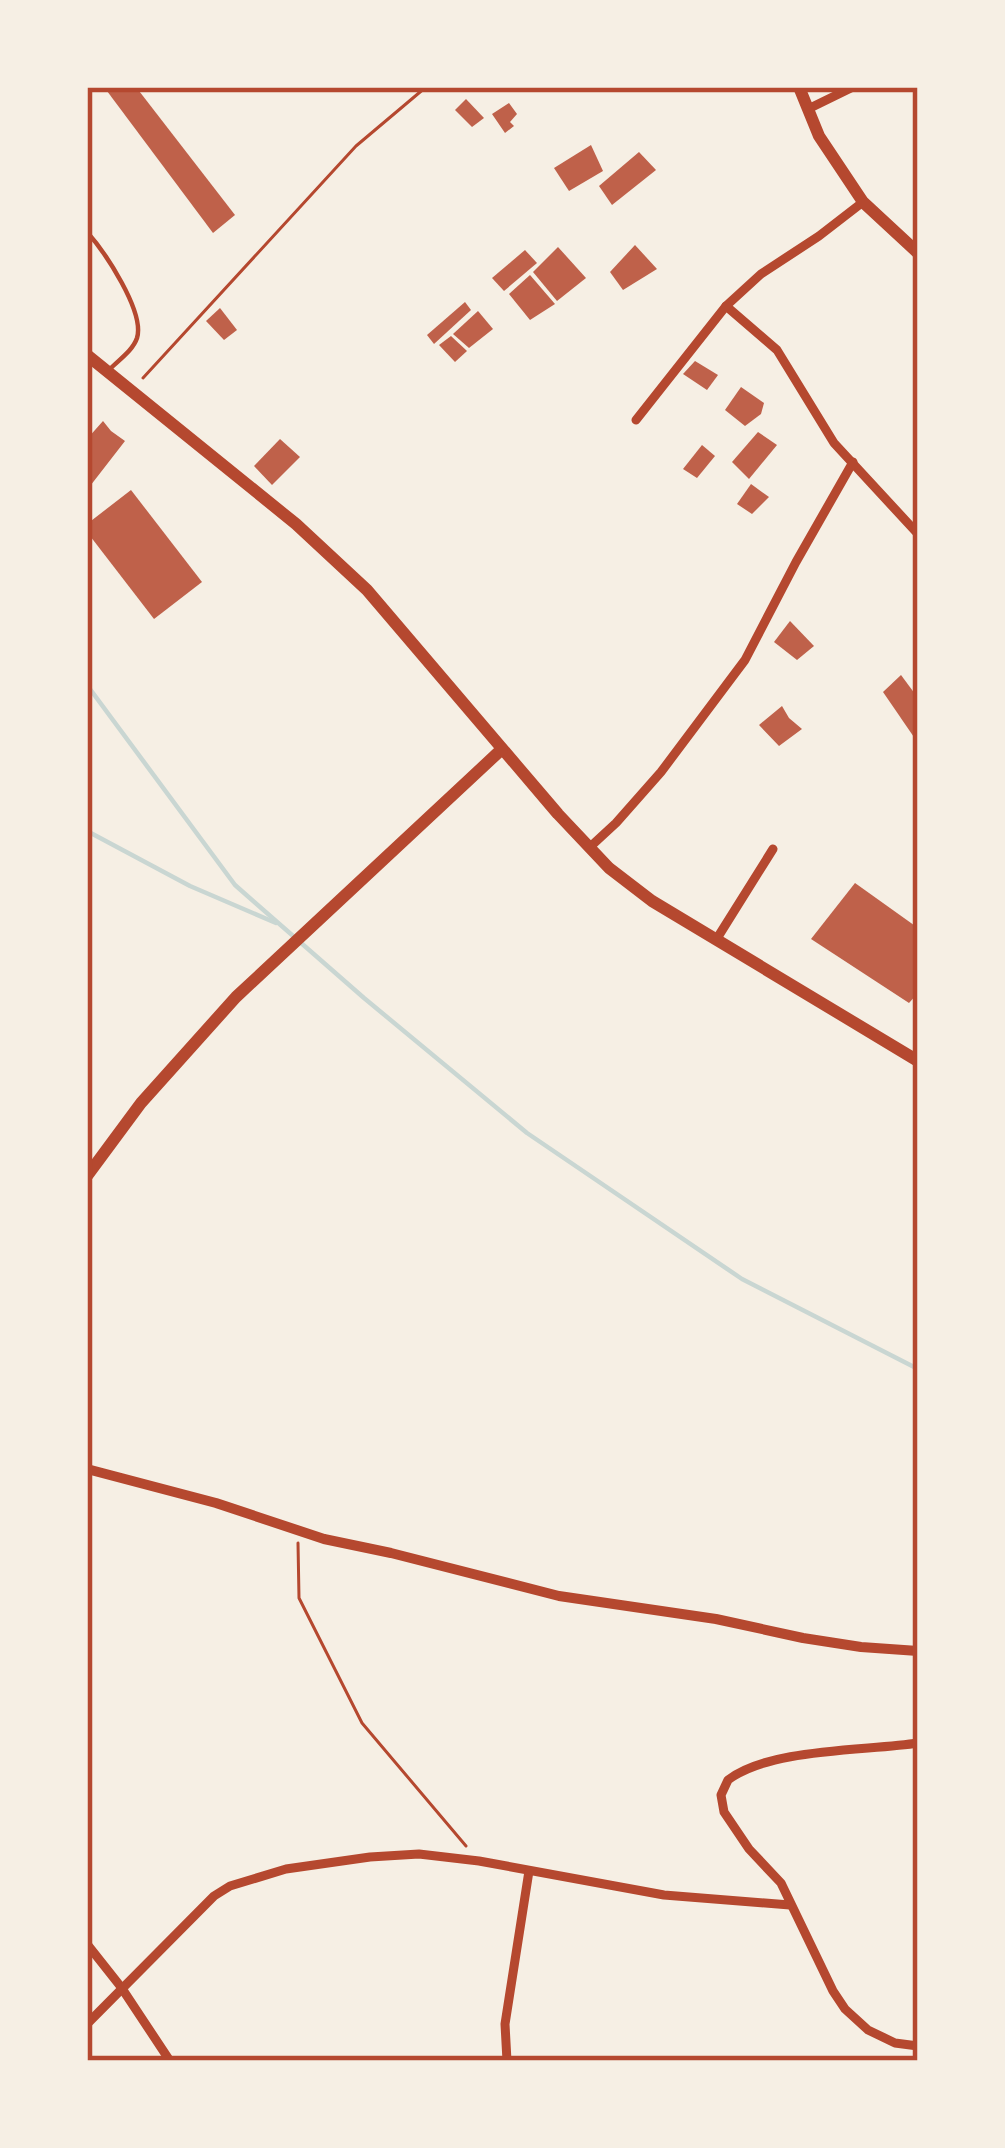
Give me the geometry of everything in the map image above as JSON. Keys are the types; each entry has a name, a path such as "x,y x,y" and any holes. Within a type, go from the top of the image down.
{"main road":[{"path":"799,87 819,136 862,202 918,253"},
{"path":"87,355 296,524 367,590 609,868 652,901 918,1061"},
{"path":"87,1175 141,1103 236,997 502,749"}],"street":[{"path":"808,110 853,87"},
{"path":"636,420 726,307 761,274 862,202"},
{"path":"726,307 777,350 834,442 918,534"},
{"path":"590,848 661,772 745,660 854,462"},
{"path":"716,940 773,849"},
{"path":"87,1469 216,1503 324,1539 559,1596 716,1619 803,1639 918,1651"},
{"path":"918,1743 759,1764 728,1780 721,1795 724,1812 749,1849 782,1883 845,2009 868,2030 896,2043 918,2046"},
{"path":"87,2024 214,1897 230,1886 286,1870 418,1854 664,1895 790,1905"},
{"path":"507,2061 505,2024 529,1871"},
{"path":"87,1944 170,2061"},
{"path":"892,2061 896,2043"}],"lane":[{"path":"87,232 137,315 135,345 107,372"}],"path":[{"path":"130,392 356,146 426,87"},
{"path":"298,1530 299,1598 362,1723 479,1861"}],"building":[{"path":"104,87 136,87 235,215 213,233"},
{"path":"466,99 484,118 472,127 455,110"},
{"path":"509,103 517,114 510,122 514,126 505,133 492,114"},
{"path":"591,145 603,171 569,191 554,168"},
{"path":"639,152 656,170 612,205 599,186"},
{"path":"635,245 657,269 623,290 610,272"},
{"path":"558,247 586,278 557,301 533,272"},
{"path":"525,250 537,263 504,291 492,278"},
{"path":"530,275 555,304 530,320 509,294"},
{"path":"465,302 471,310 434,344 427,335"},
{"path":"220,308 237,330 224,340 206,321"},
{"path":"478,311 493,329 469,348 453,334"},
{"path":"451,336 467,351 455,362 439,345"},
{"path":"695,361 718,375 707,390 683,374"},
{"path":"741,387 764,403 761,414 745,426 725,410"},
{"path":"103,421 125,441 87,490 87,439"},
{"path":"758,432 777,445 749,479 732,462"},
{"path":"280,439 300,457 272,485 254,466"},
{"path":"702,445 715,456 697,478 683,469"},
{"path":"751,484 769,497 752,514 737,504"},
{"path":"131,490 202,582 154,619 87,532 87,524"},
{"path":"790,621 814,646 797,660 774,642"},
{"path":"901,675 918,698 918,743 883,692"},
{"path":"782,706 802,729 779,746 759,725"},
{"path":"855,883 918,928 918,993 909,1003 811,939"}],"waterway":[{"path":"87,685 235,885 527,1133 742,1279 918,1369"},
{"path":"87,831 190,886 276,923"}]}
